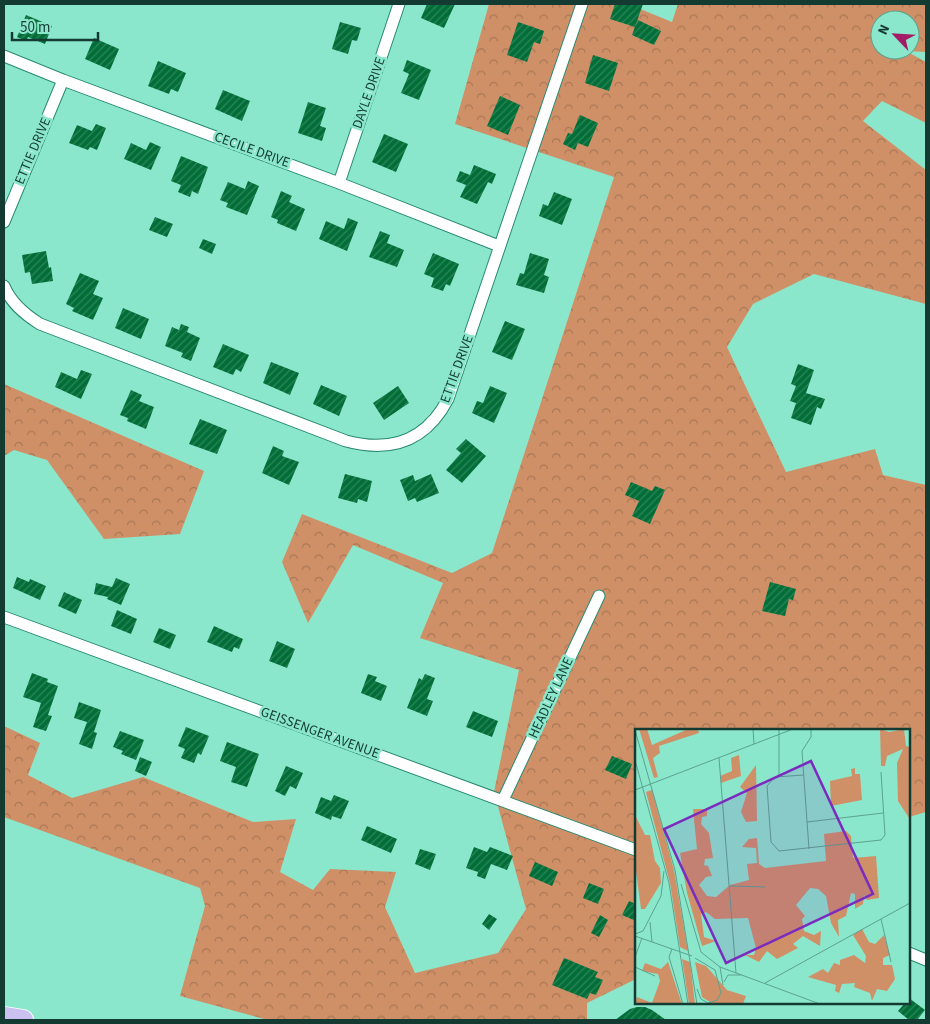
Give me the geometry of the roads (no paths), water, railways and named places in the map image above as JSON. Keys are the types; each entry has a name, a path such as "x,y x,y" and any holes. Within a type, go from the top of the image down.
{"highway":[{"path":"4,1017 23,1020"}],"street":[{"name":"DAYLE DRIVE","path":"339,182 399,4"},
{"name":"ETTIE DRIVE","path":"4,286 16,306 28,317 40,324 346,441 362,446 378,446 408,440 420,434 432,424 441,413 448,399 582,4"},
{"name":"CECILE DRIVE","path":"4,56 63,80 339,182 499,246"},
{"name":"ETTIE DRIVE","path":"4,222 63,80"},
{"name":"HEADLEY LANE","path":"503,800 599,596"},
{"name":"GEISSENGER AVENUE","path":"4,617 635,850"},
{"path":"910,953 926,960"}]}
